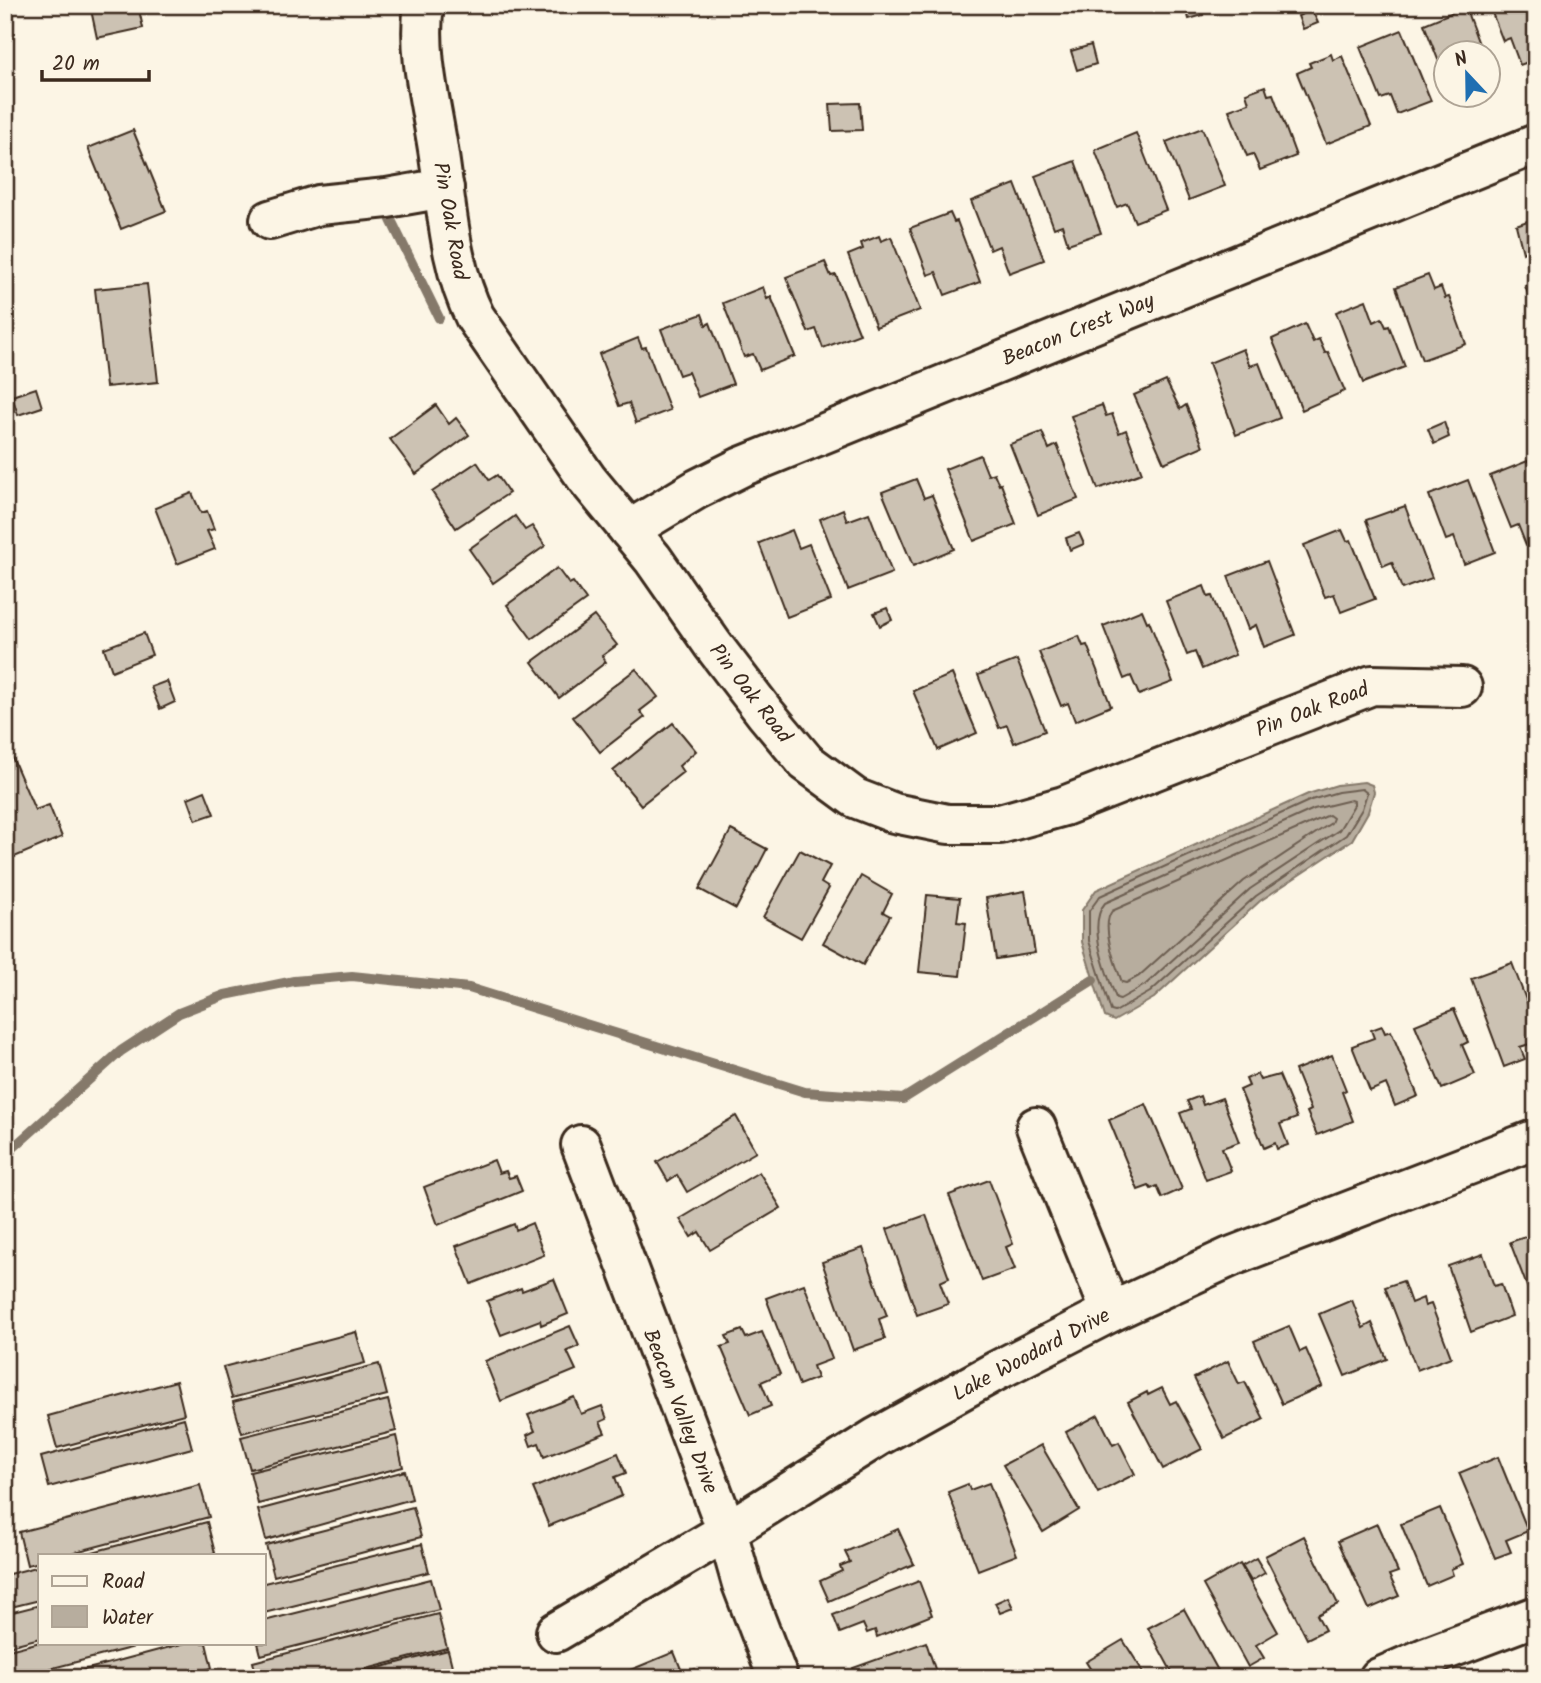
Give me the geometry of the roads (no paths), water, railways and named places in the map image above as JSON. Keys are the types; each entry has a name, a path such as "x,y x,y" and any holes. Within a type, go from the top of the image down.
{"street":[{"name":"Pin Oak Road","path":"424,5 421,24 426,70 453,251 465,296 475,317 587,479 653,559 713,645 806,762 855,798 894,813 948,824 1000,824 1064,806 1371,685 1462,687"},
{"name":"Beacon Crest Way","path":"629,530 697,489 741,467 1536,144"},
{"path":"270,220 319,205 387,198 444,188"},
{"path":"1036,1127 1111,1312"},
{"name":"Lake Woodard Drive","path":"556,1632 727,1531 877,1437 1111,1312 1230,1257 1536,1139"},
{"name":"Beacon Valley Drive","path":"581,1145 727,1531 742,1584 778,1678"},
{"path":"1379,1678 1536,1616"}],"water":[{"path":"1364,782 1372,785 1374,792 1368,812 1352,840 1260,901 1154,998 1114,1021 1105,1017 1082,942 1082,910 1096,890 1308,794 1337,785"}],"waterway":[{"path":"391,220 439,318"},
{"path":"5,1155 121,1051 179,1013 225,995 294,981 352,976 469,988 805,1092 903,1099 1093,980"}]}
